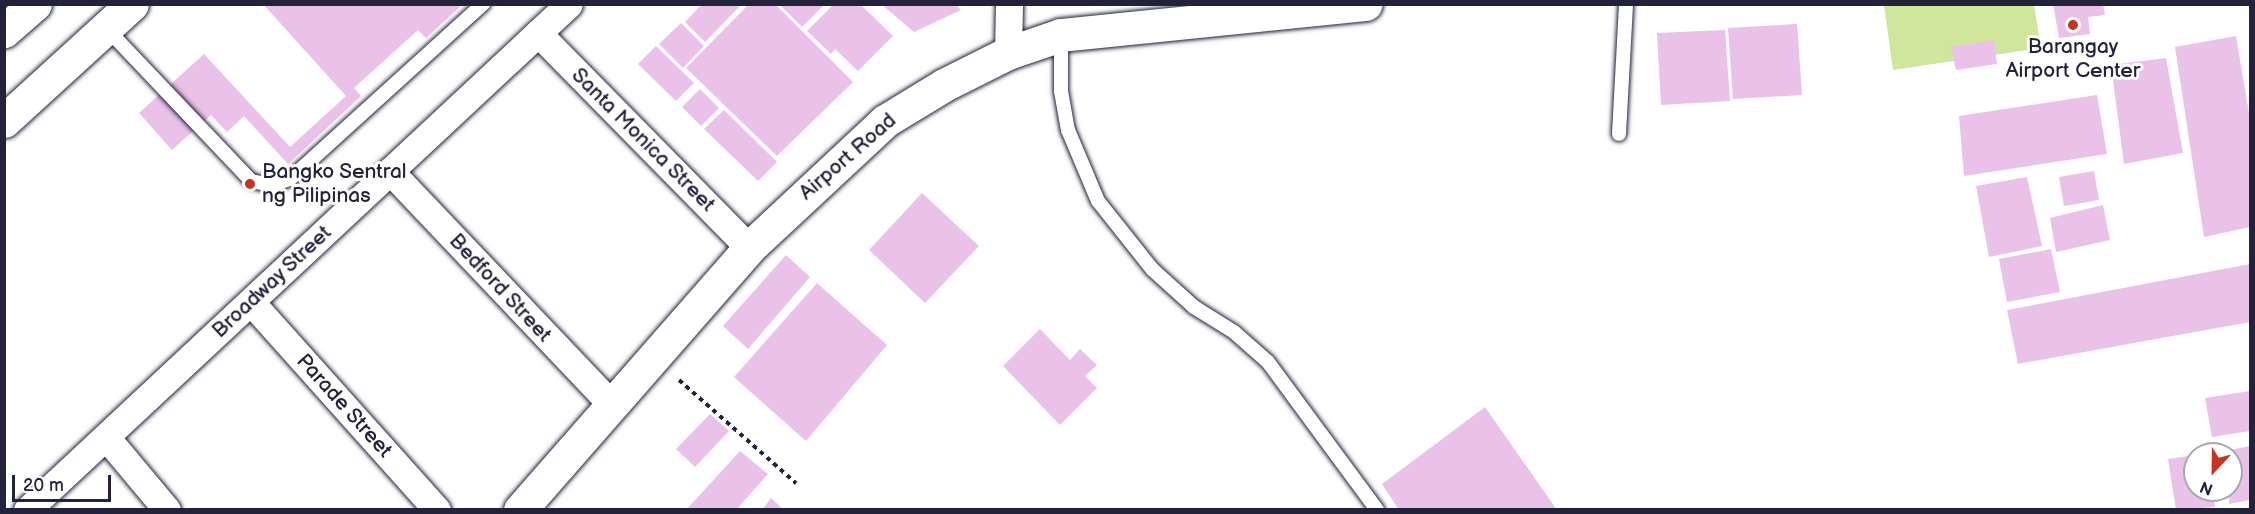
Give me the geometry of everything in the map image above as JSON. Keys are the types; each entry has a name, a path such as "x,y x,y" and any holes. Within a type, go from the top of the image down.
{"street":[{"path":"4,32 35,4"},
{"name":"Broadway Street","path":"27,510 569,4"},
{"path":"1008,53 1009,4"},
{"name":"Airport Road","path":"520,510 651,356 749,248 885,121 1008,53 1061,35 1365,4"},
{"path":"4,121 128,12"},
{"name":"Santa Monica Street","path":"538,33 749,248"},
{"name":"Bedford Street","path":"390,171 610,403"},
{"name":"Parade Street","path":"251,302 437,510"},
{"path":"106,437 167,510"}],"lane":[{"path":"128,12 252,181 271,185 290,179 483,4"},
{"path":"1619,134 1626,4"},
{"path":"1061,35 1061,91 1068,130 1098,201 1152,269 1194,307 1234,332 1268,362 1377,510"}],"path":[{"path":"651,356 796,483"}],"green space":[{"path":"1884,5 2034,5 2041,48 1893,70"}],"building":[{"path":"263,4 463,4 426,38 418,30 354,88 361,96 288,164 244,116 227,132 211,115 172,150 139,113 204,54 290,147 346,96"},
{"path":"702,4 742,4 705,42 685,22"},
{"path":"749,4 775,4 853,82 777,156 686,68"},
{"path":"779,4 825,4 802,27"},
{"path":"834,4 860,4 893,36 858,71 835,49 831,54 807,31"},
{"path":"881,4 955,4 961,10 914,32"},
{"name":"Barangay Airport Center","path":"2053,4 2103,4 2105,15 2088,17 2090,34 2059,38"},
{"path":"681,23 704,46 683,68 659,44"},
{"path":"1797,24 1802,95 1733,99 1728,28"},
{"path":"1725,30 1730,101 1661,105 1657,33"},
{"path":"2236,36 2250,119 2250,227 2204,237 2175,47"},
{"path":"1994,40 1997,64 1956,70 1951,47"},
{"path":"656,46 694,83 676,101 638,64"},
{"path":"2166,58 2183,153 2124,164 2111,65"},
{"path":"700,89 719,108 701,126 682,107"},
{"path":"2097,95 2107,154 1964,176 1959,116"},
{"path":"724,110 777,162 758,181 704,129"},
{"path":"2094,171 2099,200 2064,206 2059,177"},
{"path":"2027,177 2042,246 1989,257 1976,186"},
{"path":"922,193 979,246 925,303 869,250"},
{"path":"2103,205 2110,240 2056,252 2050,218"},
{"path":"2051,249 2060,292 2007,302 1999,259"},
{"path":"786,255 810,277 748,349 723,326"},
{"path":"2250,264 2250,322 2018,364 2007,310"},
{"path":"817,283 887,345 806,441 734,377"},
{"path":"1040,329 1070,360 1080,349 1097,365 1085,376 1097,388 1060,425 1003,366"},
{"path":"2250,391 2250,431 2212,437 2205,398"},
{"path":"1485,407 1557,510 1399,510 1382,484"},
{"path":"710,414 729,431 695,467 676,449"},
{"path":"2250,446 2250,500 2243,501 2243,447"},
{"path":"740,451 768,474 736,510 686,510"},
{"path":"2183,457 2183,502 2214,502 2215,507 2176,510 2168,459"},
{"path":"771,498 784,510 762,510"}],"place":[{"name":"Barangay Airport Center","path":"2073,25"},
{"name":"Bangko Sentral ng Pilipinas","path":"250,184"}]}
